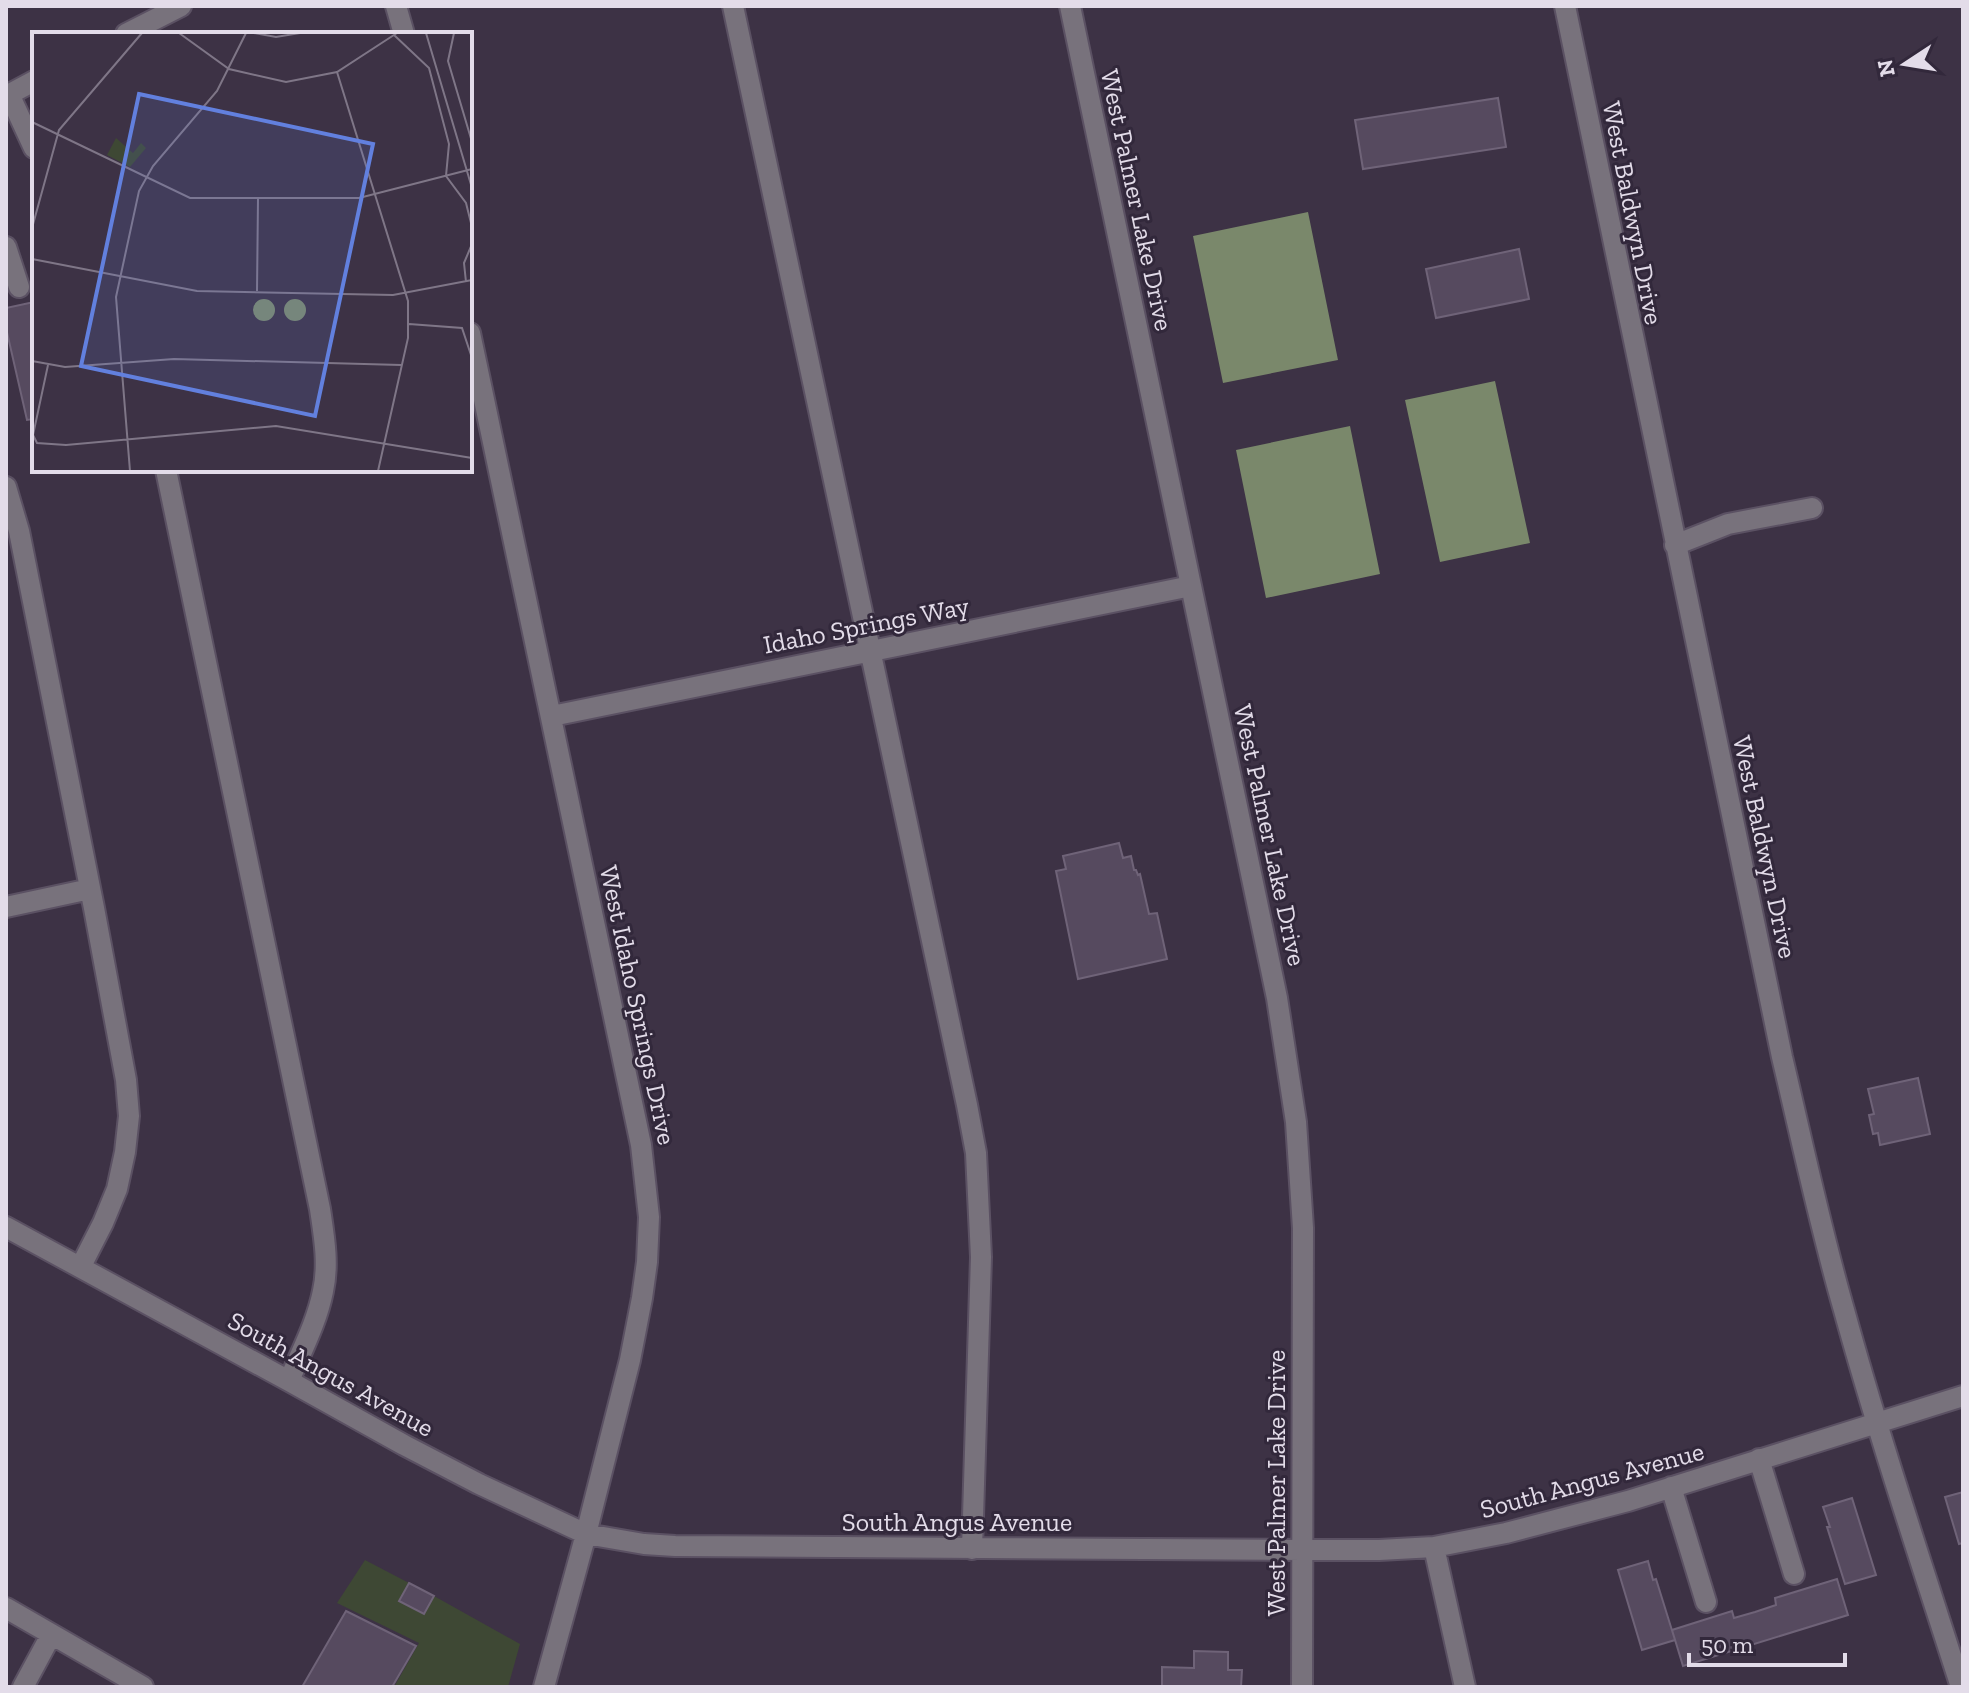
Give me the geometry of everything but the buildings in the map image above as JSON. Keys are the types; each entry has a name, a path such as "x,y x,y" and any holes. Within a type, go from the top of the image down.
{"street":[{"path":"130,32 181,6"},
{"path":"396,6 403,32"},
{"path":"733,6 976,1153 981,1257 972,1549"},
{"name":"West Palmer Lake Drive","path":"1070,6 1277,998 1296,1122 1303,1228 1302,1687"},
{"name":"West Baldwyn Drive","path":"1565,6 1785,1071 1835,1278 1961,1687"},
{"path":"32,82 8,95 32,144"},
{"path":"6,247 20,287"},
{"name":"West Idaho Springs Drive","path":"472,342 641,1145 649,1217 647,1262 630,1360 544,1687"},
{"path":"166,472 325,1245 323,1293 289,1381"},
{"path":"6,487 19,531 126,1080 129,1116 117,1189 81,1266"},
{"path":"1675,545 1728,524 1812,508"},
{"name":"Idaho Springs Way","path":"552,716 1191,586"},
{"path":"6,907 90,889"},
{"name":"South Angus Avenue","path":"6,1227 479,1484 586,1534 633,1543 972,1549 1379,1550 1434,1547 1564,1519 1963,1396"},
{"path":"1759,1459 1794,1574"},
{"path":"1671,1487 1706,1602"},
{"path":"1434,1547 1465,1687"},
{"path":"6,1608 143,1687"},
{"path":"23,1687 51,1635"}],"shaded area":[{"path":"1308,212 1338,360 1223,383 1193,236"},
{"path":"1495,381 1530,543 1440,562 1405,400"},
{"path":"1350,426 1380,574 1266,598 1236,450"},
{"path":"365,1560 409,1583 400,1601 424,1614 434,1596 520,1644 508,1687 394,1687 419,1643 337,1603"}]}
